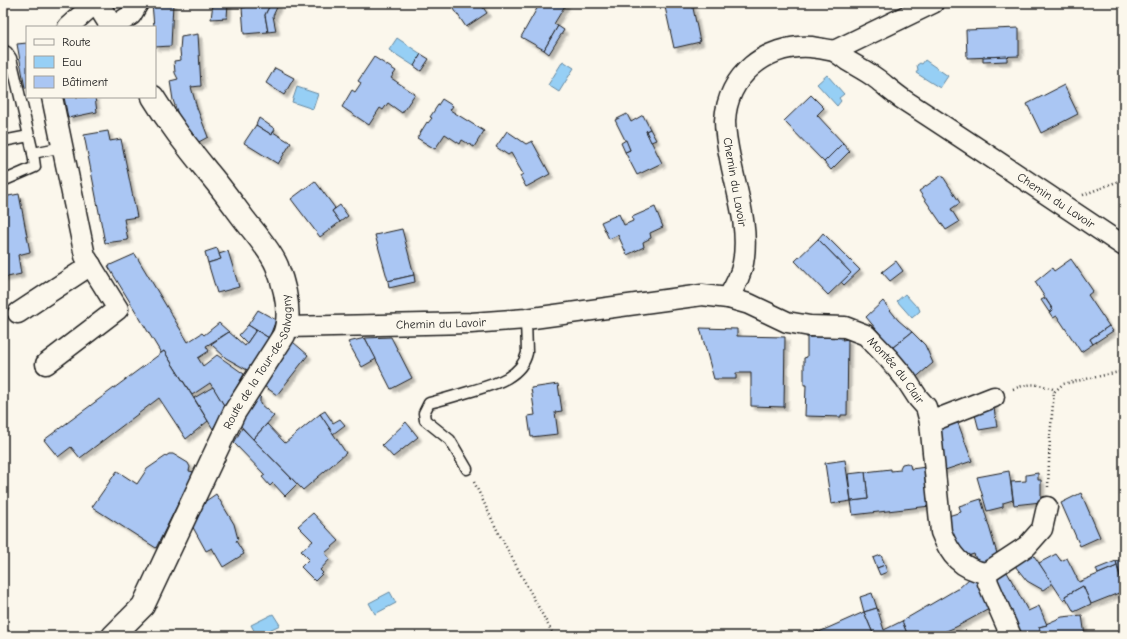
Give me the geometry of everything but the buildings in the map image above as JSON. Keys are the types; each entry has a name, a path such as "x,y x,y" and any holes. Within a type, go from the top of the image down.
{"street":[{"path":"69,26 96,3 111,26"},
{"path":"114,26 131,15 138,3"},
{"path":"834,51 933,3"},
{"name":"Chemin du Lavoir","path":"287,327 471,323 526,319 702,296 728,298 733,290 743,264 744,235 739,199 726,141 725,120 728,102 733,89 741,77 757,62 775,51 798,46 834,51 877,79 895,94 1124,246"},
{"path":"46,364 118,309 85,256 52,98"},
{"name":"Route de la Tour-de-Salvagny","path":"113,636 143,606 234,413 284,335 287,327 288,312 285,293 276,265 264,245 178,135 154,98"},
{"path":"18,313 91,264"},
{"name":"Montée du Clair","path":"728,298 749,304 787,322 810,326 844,327 866,334 905,378 918,398 926,407 930,422 941,532 946,543 959,562 976,572 986,574"},
{"path":"930,422 994,397"},
{"path":"1012,636 988,583 986,574 1027,546 1042,529 1048,507"}],"lane":[{"path":"3,50 7,52 11,58 30,136 35,167 3,181"},
{"path":"3,140 30,136"},
{"path":"33,153 63,147"},
{"path":"467,468 450,440 425,420 424,413 429,403 497,383 518,370 526,358 527,353 526,319"}],"path":[{"path":"1061,203 1124,179"},
{"path":"1048,507 1050,437 1054,392 1063,384 1124,371"},
{"path":"994,397 1007,390 1027,384 1038,384 1053,389 1054,392"},
{"path":"467,468 497,530 554,636"}],"water":[{"path":"397,38 421,54 414,66 389,50"},
{"path":"925,60 948,76 940,88 916,73 918,70 917,65 920,63 922,64"},
{"path":"563,61 574,68 559,92 548,85"},
{"path":"827,75 844,94 839,98 841,101 837,106 817,84"},
{"path":"297,87 318,94 313,109 292,102"},
{"path":"905,294 916,306 918,306 920,311 912,318 897,301"},
{"path":"390,592 396,603 375,614 369,603"},
{"path":"273,614 280,625 257,636 251,625"}]}
